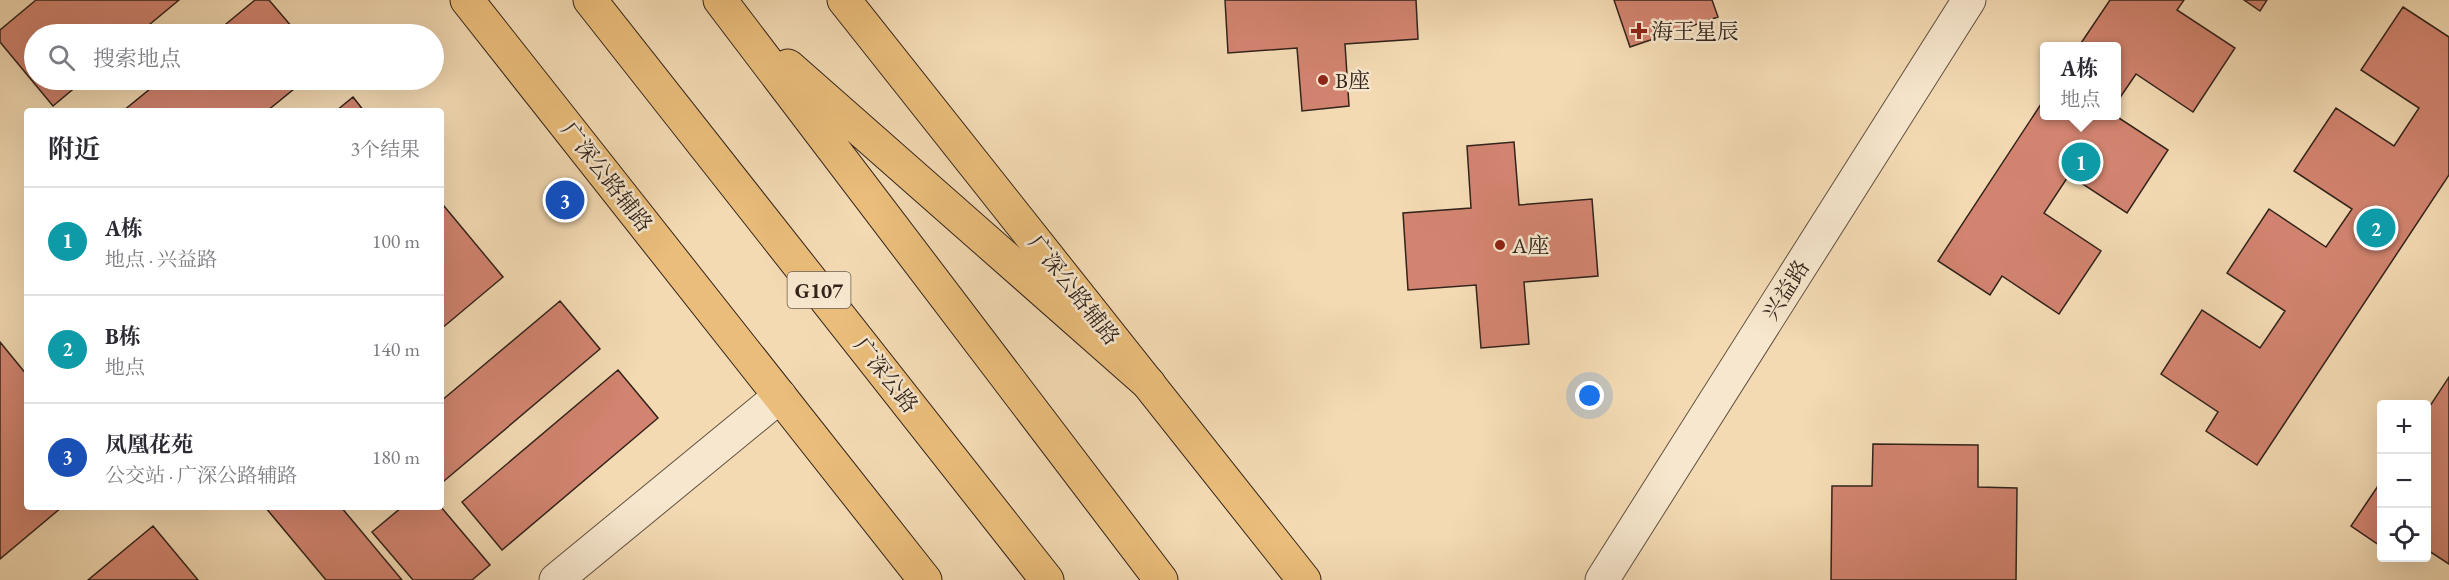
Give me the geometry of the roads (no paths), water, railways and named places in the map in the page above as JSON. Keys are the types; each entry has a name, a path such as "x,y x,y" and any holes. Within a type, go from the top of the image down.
{"main road":[{"name":"广深公路辅路","path":"467,0 925,580"},
{"name":"广深公路","path":"590,0 1047,580"},
{"name":"广深公路辅路","path":"844,0 1304,580"},
{"path":"726,8 1149,384"},
{"path":"726,8 1161,580"}],"street":[{"name":"兴益路","path":"1602,580 1969,0"},
{"path":"556,580 780,396"}],"place":[{"name":"海王星辰","path":"1639,31"},
{"name":"B座","path":"1323,80"},
{"name":"A栋","path":"2081,162"},
{"name":"凤凰花苑","path":"565,200"},
{"name":"B栋","path":"2376,228"},
{"name":"A座","path":"1500,245"}]}
